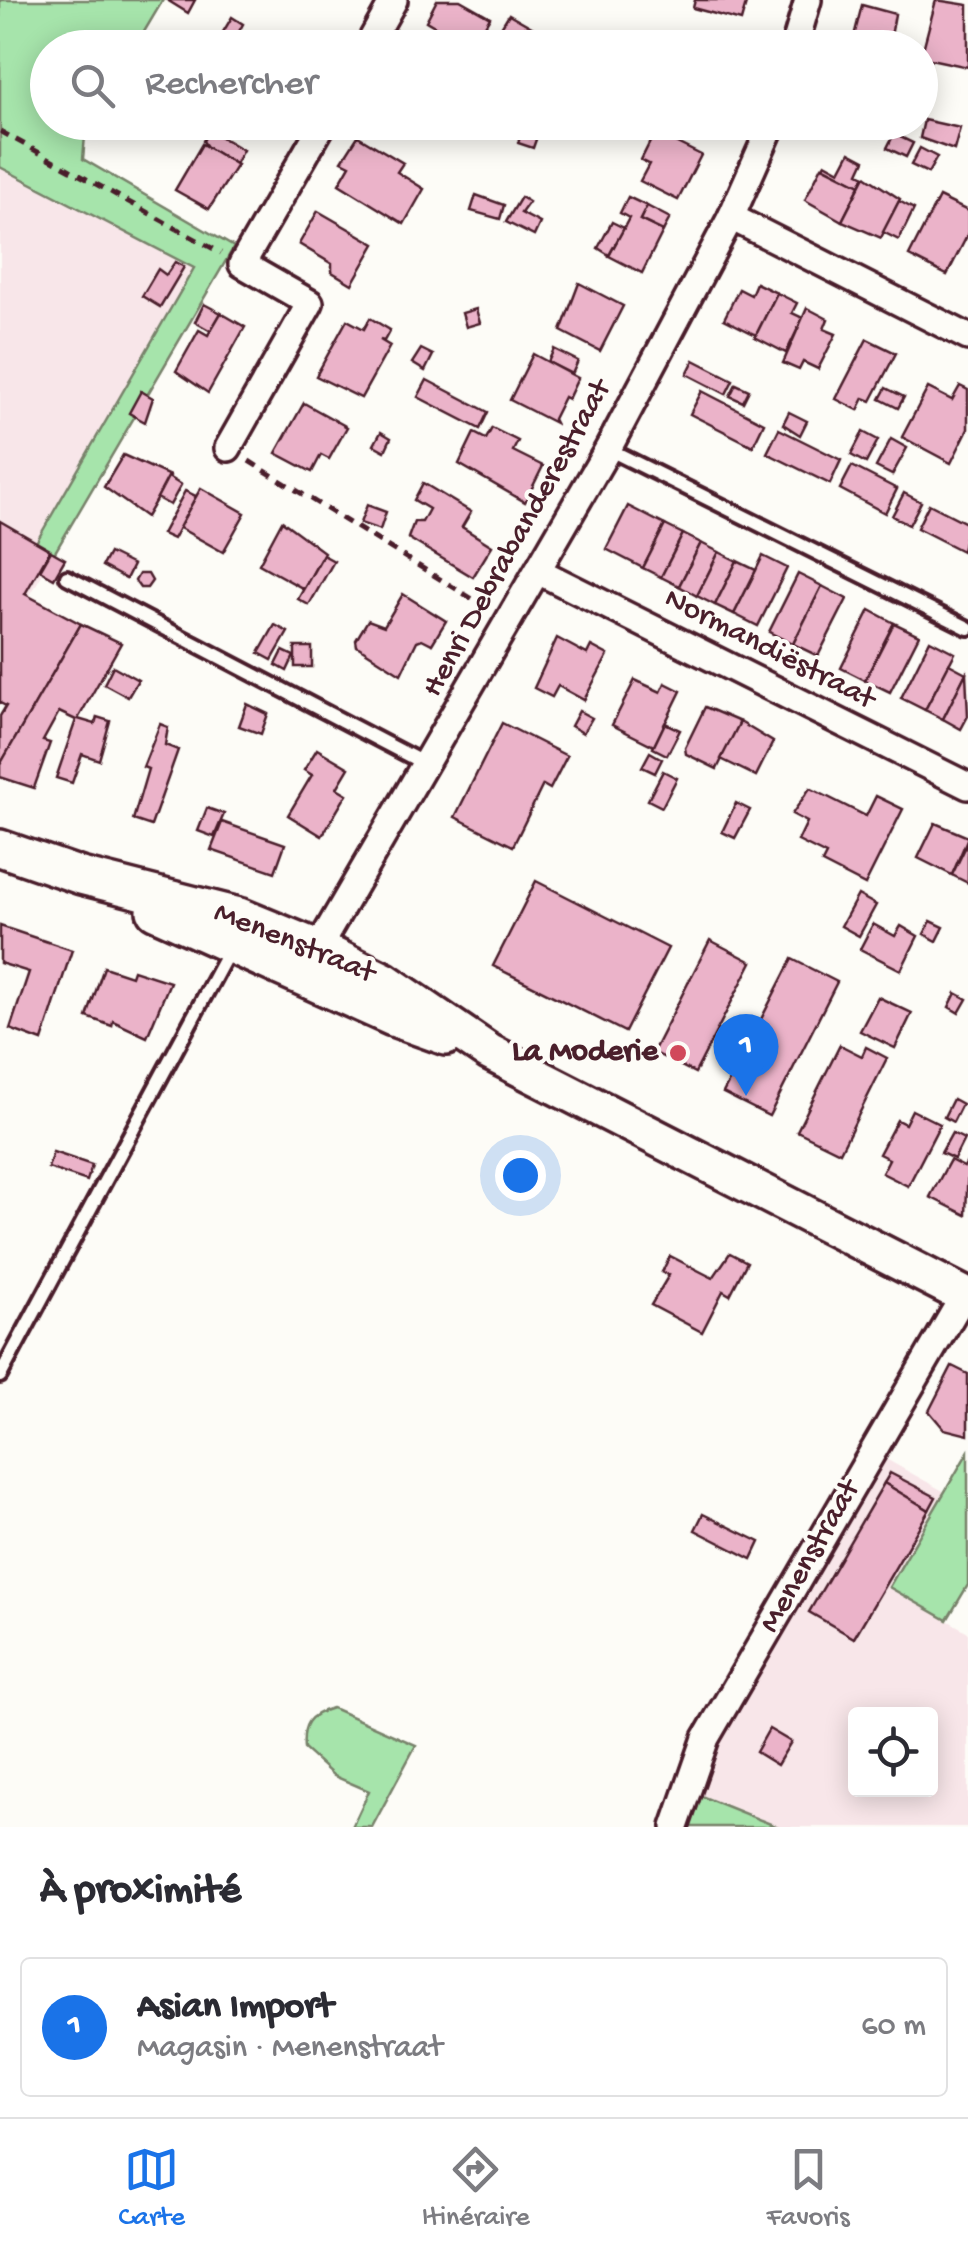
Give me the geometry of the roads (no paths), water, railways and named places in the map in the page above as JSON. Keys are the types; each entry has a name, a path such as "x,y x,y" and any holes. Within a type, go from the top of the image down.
{"main road":[{"name":"Menenstraat","path":"0,848 82,876 239,916 309,963"},
{"name":"Menenstraat","path":"82,876 232,947 385,981 489,1052 966,1296"}],"street":[{"path":"377,30 394,0"},
{"path":"799,30 808,0"},
{"path":"228,448 310,304 242,264 314,140"},
{"name":"Henri Debrabanderestraat","path":"309,963 608,450 731,217 765,140"},
{"path":"731,217 968,337"},
{"name":"Normandiëstraat","path":"540,572 968,786"},
{"name":"Menenstraat","path":"675,1827 706,1738 966,1296"}],"lane":[{"path":"608,450 968,628"},
{"path":"67,577 427,765"},
{"path":"0,1376 232,947"}],"place":[{"name":"La Moderie","path":"678,1053"},
{"name":"Asian Import","path":"746,1096"}]}
